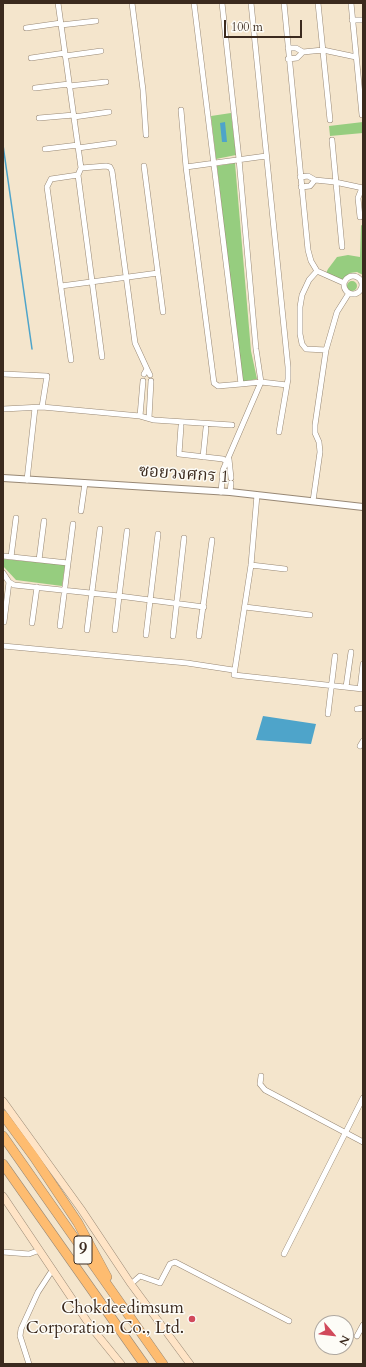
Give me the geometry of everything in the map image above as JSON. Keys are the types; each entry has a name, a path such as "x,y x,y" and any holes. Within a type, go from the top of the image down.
{"highway":[{"path":"3,1115 78,1223 101,1264 120,1303"},
{"name":"9","path":"3,1136 163,1364"},
{"name":"9","path":"3,1164 144,1364"}],"main road":[{"path":"3,1101 81,1209 130,1284 190,1364"},
{"path":"3,1196 91,1327 121,1364"}],"street":[{"path":"58,3 81,168 78,175 102,357"},
{"path":"132,3 143,90 146,135"},
{"path":"194,3 241,384"},
{"path":"221,492 223,470 261,382 256,348 239,159 222,3"},
{"path":"250,3 288,367 287,385 279,432"},
{"path":"284,3 288,59 308,250 311,262 317,272 344,283"},
{"path":"318,3 330,120"},
{"path":"351,3 356,57 362,98 362,115"},
{"path":"352,20 363,20"},
{"path":"26,28 96,21"},
{"path":"288,48 296,48 302,52 323,50 356,57"},
{"path":"31,58 101,51"},
{"path":"288,59 297,58 302,52"},
{"path":"35,88 106,82"},
{"path":"181,110 186,167 214,383 218,386 261,382 287,385"},
{"path":"39,118 109,112"},
{"path":"332,140 342,247"},
{"path":"45,149 114,143"},
{"path":"186,167 266,156"},
{"path":"81,168 106,166 110,168 112,172 125,278 136,347 150,375"},
{"path":"144,166 163,312"},
{"path":"71,360 48,182 51,179 78,175"},
{"path":"300,177 308,176 315,180 335,182 363,188 358,198 360,217"},
{"path":"301,187 310,186 315,180"},
{"path":"317,272 309,280 302,295 300,307 300,334 302,344 306,349 326,350"},
{"path":"61,286 158,273"},
{"path":"353,276 359,279 362,284 361,290 357,294 349,293 345,289 344,283 348,278 353,276"},
{"path":"313,501 320,452 319,442 315,433 315,425 326,350 337,312 349,293"},
{"path":"144,374 147,369"},
{"path":"3,374 47,376 42,406"},
{"path":"140,416 143,381"},
{"path":"149,418 151,381"},
{"path":"3,408 35,408 42,406 140,416 154,420 232,426"},
{"path":"27,480 35,408"},
{"path":"180,426 179,454 228,460"},
{"path":"204,457 206,428"},
{"path":"228,460 231,481 230,492"},
{"name":"ซอยวงศกร 1","path":"3,478 230,492 363,507"},
{"path":"81,511 85,483"},
{"path":"256,495 251,565 233,670 234,675 238,677 361,689 363,664"},
{"path":"12,557 16,518"},
{"path":"39,560 44,521"},
{"path":"60,626 73,524"},
{"path":"87,630 100,528"},
{"path":"115,630 127,531"},
{"path":"146,635 158,534"},
{"path":"173,636 178,604 184,538"},
{"path":"199,636 212,540"},
{"path":"3,556 68,563"},
{"path":"251,565 285,570"},
{"path":"3,573 9,582 14,585 204,607"},
{"path":"4,622 9,582"},
{"path":"32,623 37,588"},
{"path":"245,607 310,615"},
{"path":"3,646 204,665 233,670"},
{"path":"346,687 351,652"},
{"path":"328,714 335,656"},
{"path":"357,709 363,708"},
{"path":"261,1076 260,1084 265,1090 363,1142"},
{"path":"284,1254 363,1098"},
{"path":"3,1252 29,1254 40,1250"},
{"path":"130,1284 140,1276 160,1284 170,1264 175,1262 289,1321"},
{"path":"29,1364 20,1336 21,1329 38,1292 53,1269"},
{"path":"357,1336 363,1325"}],"green space":[{"path":"231,113 236,155 216,159 211,116"},
{"path":"363,122 363,133 330,136 329,126"},
{"path":"235,163 251,351 257,379 242,382 217,166"},
{"path":"361,225 363,226 363,275 357,272 350,273 341,284 324,277 337,257 348,255 360,257"},
{"path":"350,281 354,281 357,286 354,291 350,291 347,288 347,284"},
{"path":"3,559 65,565 62,586 16,580 3,566"}],"water":[{"path":"225,122 227,142 222,142 220,123"},
{"path":"263,716 316,724 311,744 256,740"}],"waterway":[{"path":"3,145 32,349"}],"place":[{"name":"Chokdeedimsum Corporation Co., Ltd.","path":"192,1319"}]}
